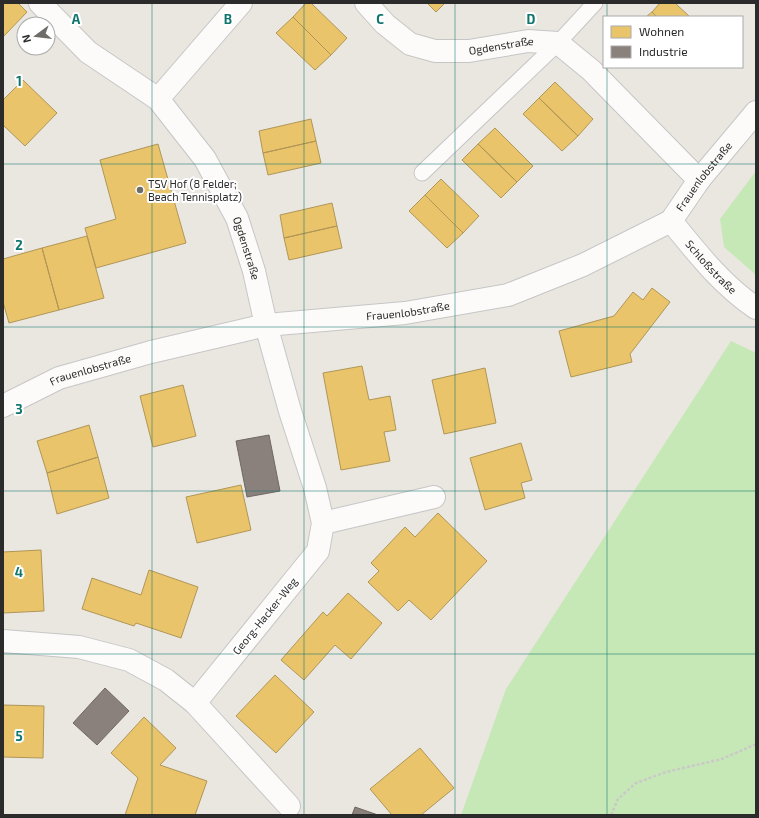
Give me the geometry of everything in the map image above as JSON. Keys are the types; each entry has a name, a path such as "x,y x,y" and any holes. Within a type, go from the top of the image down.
{"street":[{"name":"Ogdenstraße","path":"40,3 88,52 158,99 205,159 237,218 254,271 266,325"},
{"path":"158,99 241,3"},
{"name":"Ogdenstraße","path":"366,3 385,24 410,44 435,51 470,51 528,41 558,43"},
{"path":"558,43 591,70 699,180"},
{"name":"Frauenlobstraße","path":"3,406 59,378 151,352 266,325 405,312 508,295 582,265 671,221 699,180 756,112"},
{"name":"Schloßstraße","path":"671,221 706,264 740,297 756,308"},
{"name":"Georg-Hacker-Weg","path":"195,703 318,551 323,523 266,325"},
{"path":"323,523 434,497"},
{"path":"3,641 79,647 129,660 166,680 195,703 289,806"}],"lane":[{"path":"558,43 595,3"},
{"name":"Ogdenstraße","path":"422,173 558,43"}],"path":[{"path":"611,815 618,799 636,783 666,772 722,759 756,744"}],"green space":[{"path":"756,171 756,275 724,247 720,219"},
{"path":"731,341 756,353 756,815 461,815 506,689"}],"building: Wohnen":[{"path":"3,3 18,3 27,12 23,16 16,16 16,23 3,37"},
{"path":"306,3 311,3 347,38 331,55 293,17"},
{"path":"427,3 445,3 436,12"},
{"path":"660,3 675,3 689,16 656,16 652,12"},
{"path":"652,12 656,16 647,16"},
{"path":"293,17 331,55 315,70 276,33"},
{"path":"23,80 57,113 25,146 3,125 3,100"},
{"path":"555,82 593,119 578,136 539,98"},
{"path":"539,98 578,136 562,151 523,114"},
{"path":"311,119 316,141 263,153 259,131"},
{"path":"495,128 533,166 517,182 478,144"},
{"path":"316,141 321,163 268,175 263,153"},
{"name":"TSV Hof (8 Felder; Beach Tennisplatz)","path":"158,144 186,243 96,268 85,228 116,219 100,160"},
{"path":"478,144 517,182 501,198 462,160"},
{"path":"441,179 479,216 463,233 425,195"},
{"path":"425,195 463,233 447,248 409,211"},
{"path":"332,203 337,226 284,238 280,215"},
{"path":"337,226 342,248 289,260 284,238"},
{"path":"87,236 104,298 59,310 42,248"},
{"path":"42,248 59,310 9,323 3,302 3,259"},
{"path":"652,288 670,302 630,354 632,362 571,377 559,331 614,316 633,292 643,300"},
{"path":"362,366 369,400 390,396 396,430 384,432 390,461 341,470 323,373"},
{"path":"485,368 496,423 444,434 432,380"},
{"path":"183,385 196,436 153,447 140,396"},
{"path":"89,425 98,457 47,473 37,441"},
{"path":"521,443 532,480 521,483 525,498 485,510 470,458"},
{"path":"98,457 109,498 57,514 47,473"},
{"path":"241,485 251,530 197,543 186,497"},
{"path":"438,513 487,561 431,620 409,600 398,611 368,582 379,571 371,563 405,527 415,537"},
{"path":"41,550 44,611 3,613 3,552"},
{"path":"149,570 198,587 181,638 136,623 134,626 82,609 92,578 141,595"},
{"path":"348,593 382,623 351,659 335,645 304,680 281,660 323,612 327,616"},
{"path":"275,675 314,712 276,753 236,716"},
{"path":"3,705 44,706 43,758 3,757"},
{"path":"144,717 176,748 160,765 207,781 195,815 125,815 138,778 111,753"},
{"path":"420,748 454,788 421,815 392,815 370,789"}],"building: Industrie":[{"path":"269,435 280,491 247,497 236,441"},
{"path":"105,688 129,711 97,745 73,723"},
{"path":"355,807 378,815 352,815"}],"place":[{"name":"TSV Hof (8 Felder; Beach Tennisplatz)","path":"140,190"}]}
